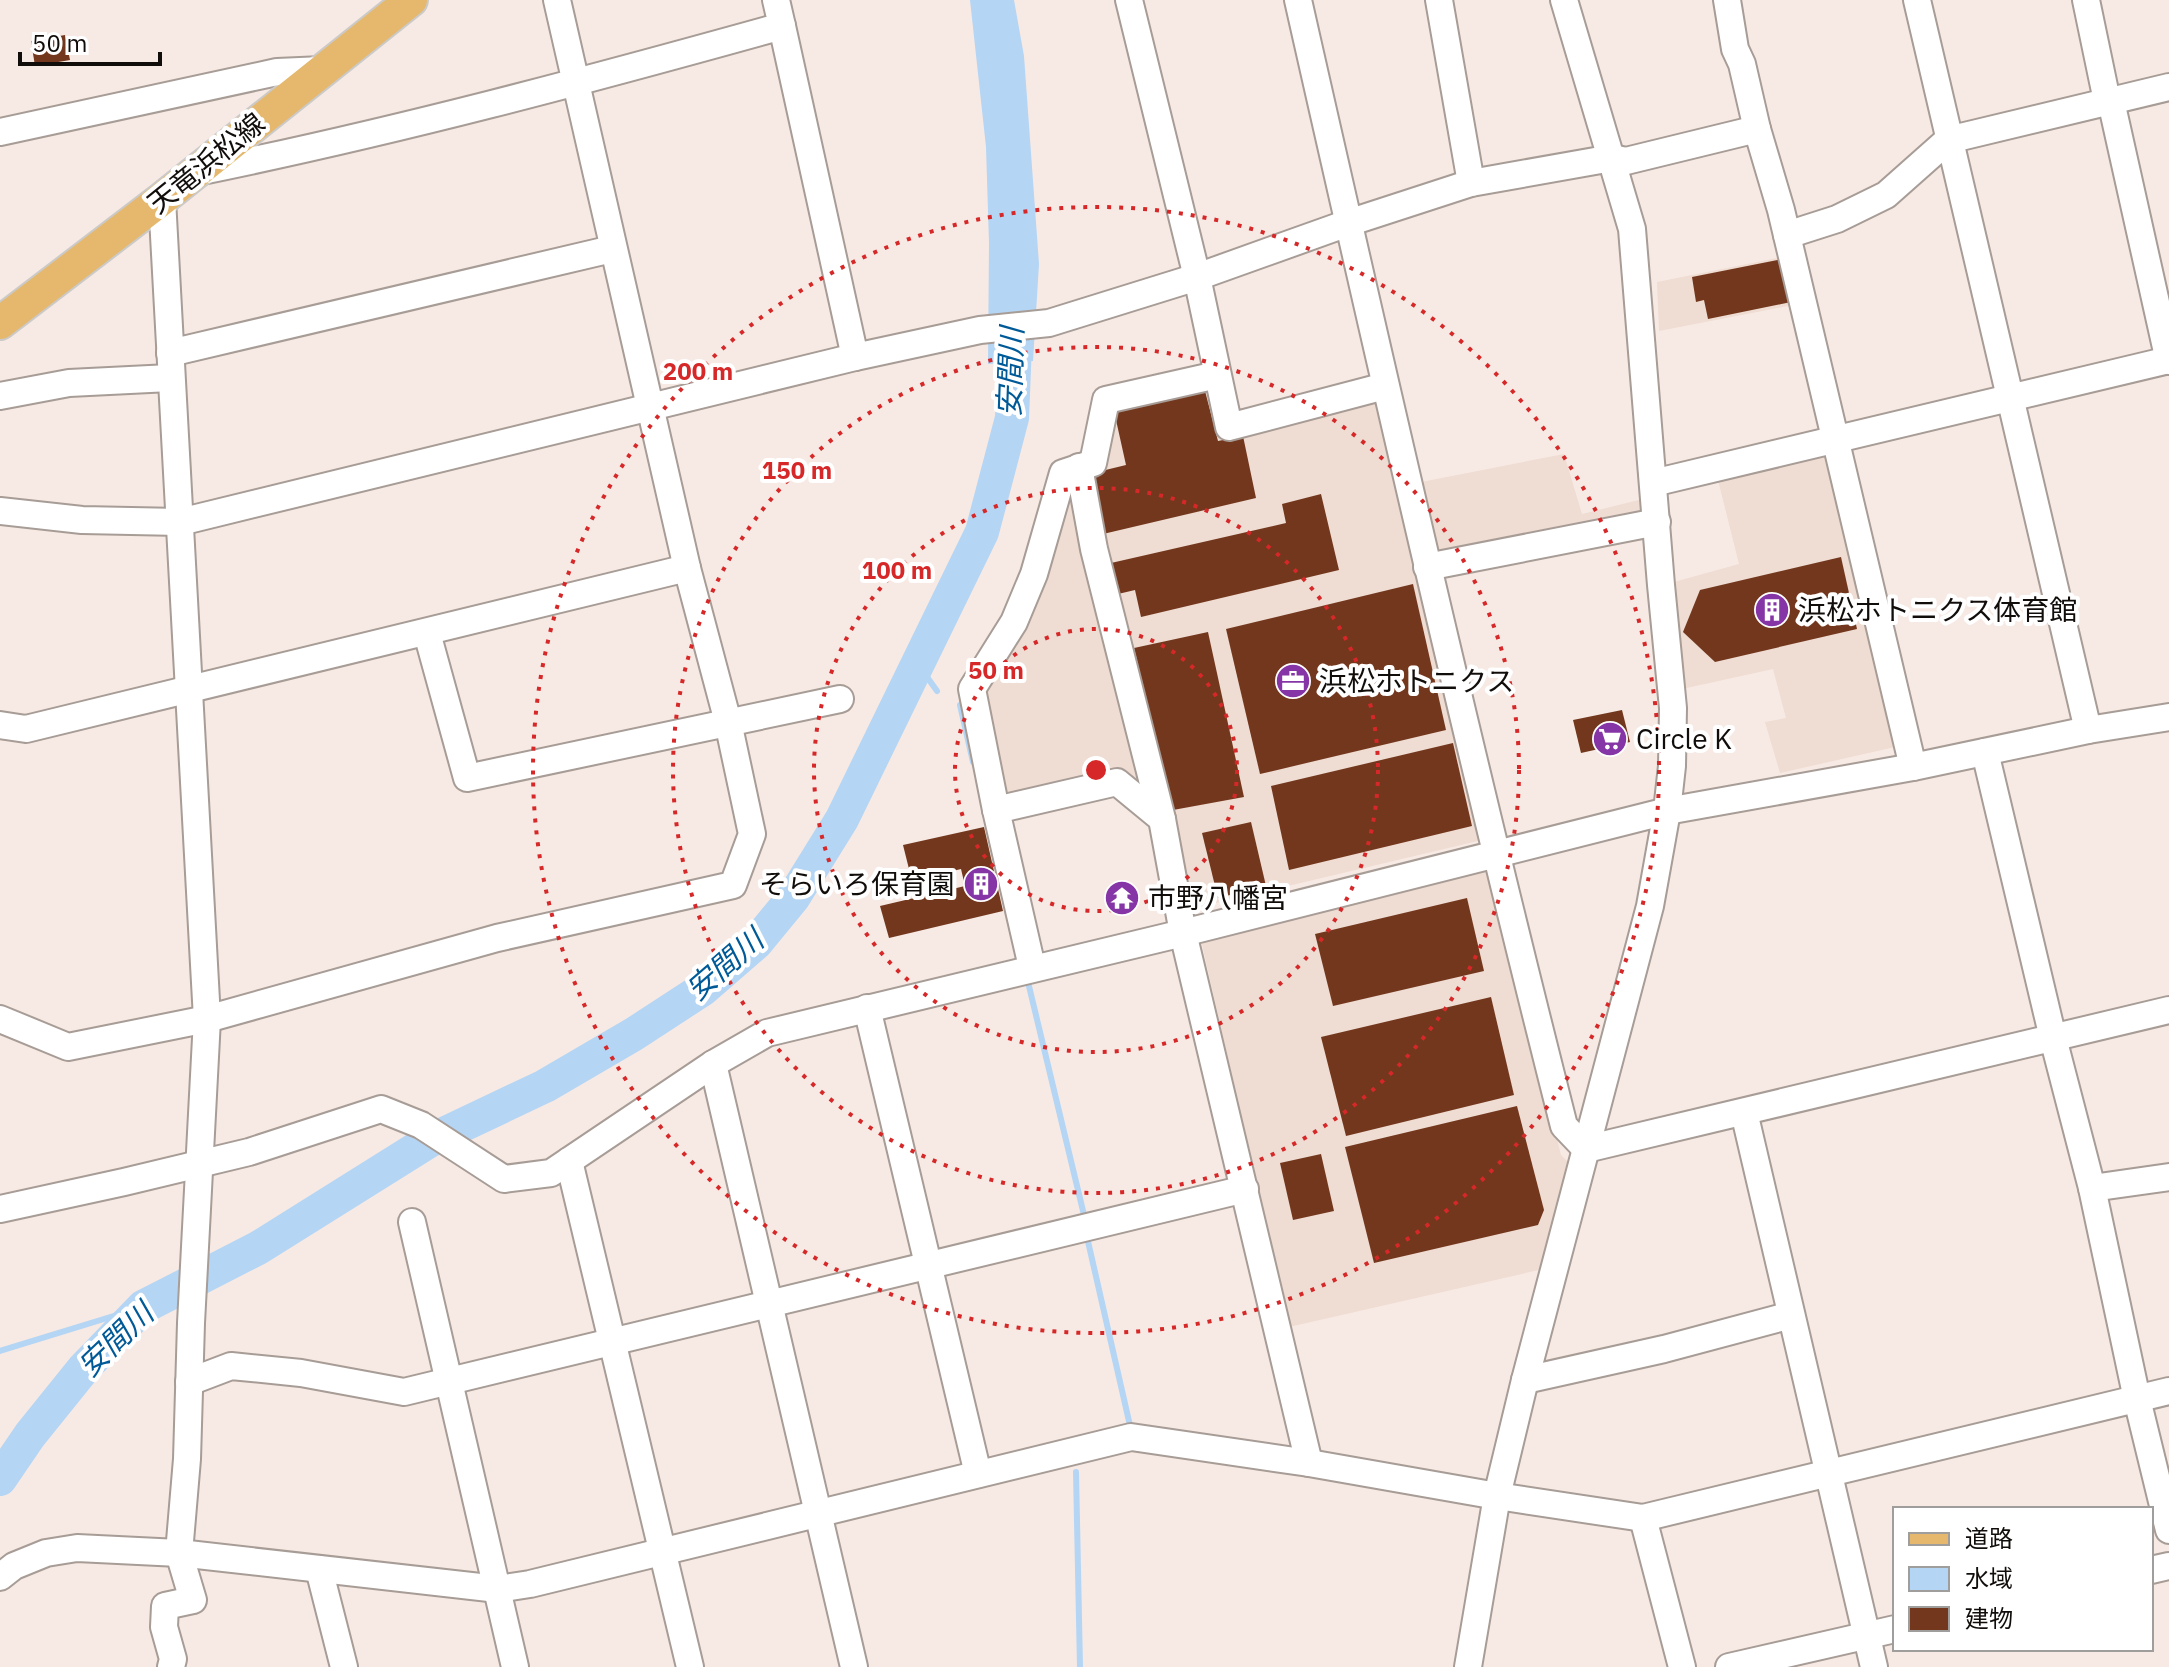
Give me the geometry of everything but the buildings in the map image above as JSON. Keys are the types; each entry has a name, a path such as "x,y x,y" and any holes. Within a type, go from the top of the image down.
{"main road":[{"name":"天竜浜松線","path":"0,323 162,199 411,0"}],"street":[{"path":"0,1019 68,1047 207,1019 497,938 733,885 752,834 728,722 687,568 612,249 557,0"},
{"path":"776,0 855,357"},
{"path":"1129,0 1197,277 1229,427 1385,386"},
{"path":"1298,0 1496,856 1564,1126 1586,1149"},
{"path":"1439,0 1471,183"},
{"path":"1468,1667 1497,1496 1650,906 1667,811 1673,708 1632,229 1564,0"},
{"path":"1727,0 1735,49 1742,64 1787,235 1913,767"},
{"path":"1917,0 2088,730"},
{"path":"1653,483 2169,360 2086,0"},
{"path":"194,172 304,150 576,83 782,26"},
{"path":"0,132 277,72 323,70"},
{"path":"1787,235 1837,219 1886,195 1948,140 2169,87"},
{"path":"0,511 82,520 180,522 855,357 980,330 1045,324 1197,277 1471,183 1612,158 1626,161 1757,129"},
{"path":"162,199 207,1019 187,1459 179,1553 193,1600 165,1606 164,1627 173,1659 171,1667"},
{"path":"0,396 170,366 612,249"},
{"path":"1032,967 972,689 1019,610 1042,549 1063,473 1093,463 1106,400 1217,375"},
{"path":"1079,467 1094,549 1162,819 1183,933 1309,1463"},
{"path":"1427,567 1657,522"},
{"path":"0,725 26,729 687,568"},
{"path":"427,633 467,778 840,699"},
{"path":"0,1209 249,1152 381,1109 421,1125 504,1179 551,1173 713,1064 767,1033 1496,856 1667,811 2169,717"},
{"path":"1985,752 2092,1188 2137,1399 2169,1530"},
{"path":"996,810 1117,782 1162,819"},
{"path":"867,1008 978,1474"},
{"path":"1586,1149 2169,1010"},
{"path":"713,1064 854,1667"},
{"path":"1744,1112 1874,1667"},
{"path":"569,1161 690,1667"},
{"path":"2092,1188 2169,1177"},
{"path":"189,1382 231,1366 301,1373 404,1392 1245,1189"},
{"path":"412,1222 515,1667"},
{"path":"1525,1380 1664,1349 1791,1315"},
{"path":"5,1566 46,1553 77,1548 179,1553 498,1589 530,1584 1131,1437 1643,1518 2169,1391"},
{"path":"1643,1518 1682,1667"},
{"path":"319,1569 344,1667"},
{"path":"1729,1667 1893,1629"}],"shaded area":[{"path":"1787,256 1798,304 1659,331 1657,282"},
{"path":"1212,383 1226,432 1380,398 1401,486 1564,454 1582,514 1647,498 1650,531 1420,576 1482,840 1195,908 1173,817 1113,771 1005,798 980,694 1069,477 1111,407"},
{"path":"1829,446 1895,747 1780,773 1765,722 1786,718 1773,669 1682,689 1674,582 1739,564 1716,472"},
{"path":"1490,869 1561,1155 1569,1163 1543,1269 1289,1327 1201,940"}],"water":[{"path":"970,0 1014,0 1024,56 1039,264 1033,361 988,364 986,147"}],"waterway":[{"name":"安間川","path":"0,1479 30,1435 84,1368 143,1307 258,1248 429,1141 545,1086 634,1034 703,989 756,943 793,898 842,819 982,532 1012,418 1016,319"},
{"path":"917,663 937,691"},
{"path":"960,705 973,762"},
{"path":"1028,982 1084,1215"},
{"path":"1087,1237 1131,1430"},
{"path":"0,1351 143,1307"},
{"path":"1076,1472 1080,1667"}],"place":[{"name":"浜松ホトニクス体育館","path":"1772,610"},
{"name":"浜松ホトニクス","path":"1293,681"},
{"name":"Circle K","path":"1610,739"},
{"name":"そらいろ保育園","path":"981,884"},
{"name":"市野八幡宮","path":"1122,898"}]}
